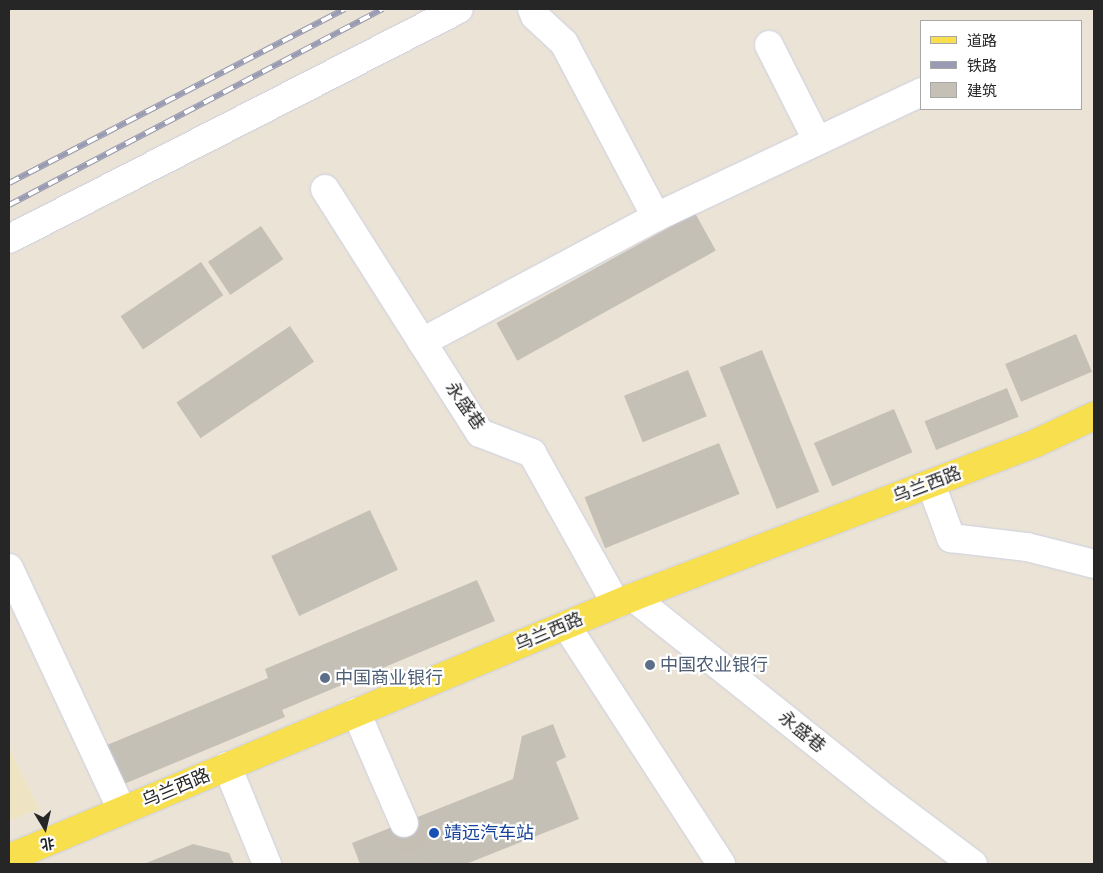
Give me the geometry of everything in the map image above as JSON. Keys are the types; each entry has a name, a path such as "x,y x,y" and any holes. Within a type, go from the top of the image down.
{"main road":[{"name":"乌兰西路","path":"9,858 624,600 1036,443 1094,416"}],"street":[{"path":"9,239 459,9"},
{"path":"532,9 534,16 564,44 656,216"},
{"path":"770,45 817,140"},
{"path":"422,342 656,216 920,93"},
{"name":"永盛巷","path":"324,189 480,433 532,453 624,600 973,864"},
{"path":"931,484 951,538 1027,547 1094,564"},
{"path":"9,568 122,810"},
{"path":"566,625 721,864"},
{"path":"356,712 404,822"},
{"path":"227,766 267,864"}],"shaded area":[{"path":"9,747 39,809 9,821"}],"building":[{"path":"695,213 716,251 517,361 496,323"},
{"path":"261,226 283,259 230,295 208,262"},
{"path":"201,262 223,295 143,349 121,316"},
{"path":"290,326 314,362 200,438 176,403"},
{"path":"1076,334 1092,372 1021,402 1005,364"},
{"path":"762,350 819,492 777,509 719,367"},
{"path":"688,370 707,416 643,442 624,396"},
{"path":"1007,388 1019,417 936,450 924,421"},
{"path":"894,409 912,452 832,486 814,443"},
{"path":"719,443 740,494 605,548 585,497"},
{"path":"370,510 398,570 299,616 271,556"},
{"path":"477,580 495,621 282,710 285,717 124,784 107,745 268,678 265,669"},
{"path":"553,724 566,757 556,762 579,819 466,864 360,864 352,843 513,779 522,736"},
{"path":"193,844 229,853 234,864 144,864"}],"tunnel":[{"path":"404,823 422,864"}],"railway":[{"path":"9,183 345,9"},
{"path":"9,205 383,9"}],"place":[{"name":"中国农业银行","path":"650,665"},
{"name":"中国商业银行","path":"325,678"},
{"name":"靖远汽车站","path":"434,833"}]}
